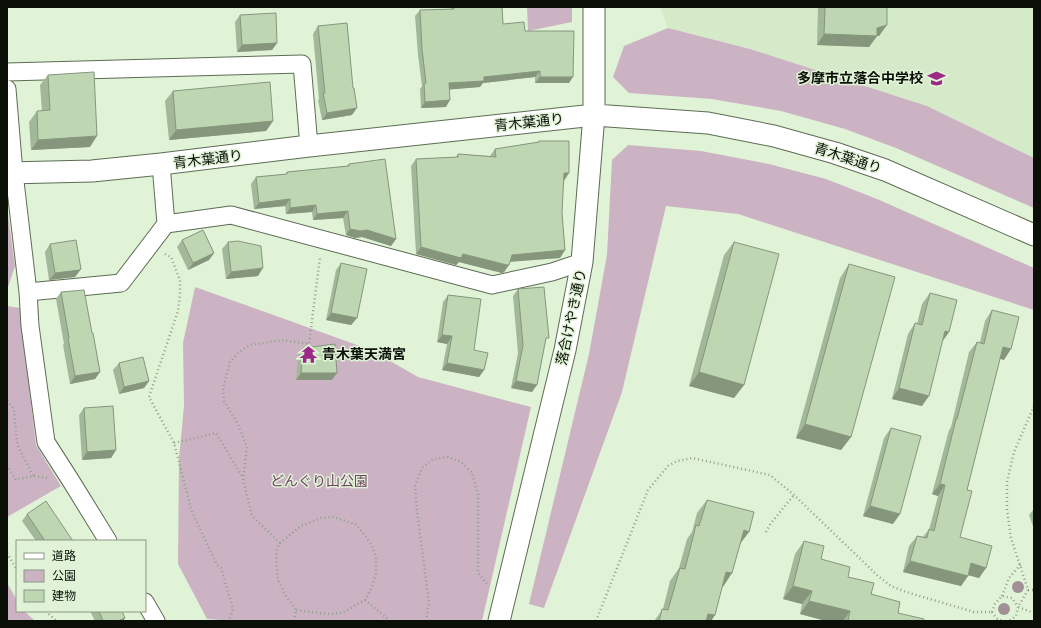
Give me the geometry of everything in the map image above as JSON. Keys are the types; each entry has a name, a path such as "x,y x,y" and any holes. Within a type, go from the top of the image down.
{"street":[{"name":"落合けやき通り","path":"499,621 565,350 582,262 594,115 594,7"},
{"path":"7,72 302,64 309,146"},
{"path":"7,89 10,173 28,292 30,326 46,442 107,540"},
{"name":"青木葉通り","path":"10,173 92,171 594,115 708,123 774,136 835,153 885,170 1034,235"},
{"path":"28,292 121,283 166,224 161,164"},
{"path":"166,224 231,215 492,285 552,272 582,262"},
{"path":"146,604 156,621"}],"path":[{"path":"243,479 247,447 238,424 224,401 223,388 230,362 238,353 250,345 282,340 309,344 322,240"},
{"path":"165,254 171,257 177,272 180,280 180,294 178,311 149,397 174,443 192,512 217,565 221,568 233,609 229,621"},
{"path":"7,401 14,409 17,444 33,476"},
{"path":"1009,621 1016,616 1018,607 1028,590 1012,538 1007,510 1007,482 1014,452 1034,406"},
{"path":"174,443 216,433 243,479 252,516 280,543"},
{"path":"426,621 429,603 415,486 422,468 433,459 448,457 461,462 472,473 478,494 478,573 486,583 490,584"},
{"path":"596,621 648,490 668,466 677,461 692,458 770,475 794,495 878,576 891,586 906,592 974,612 992,612"},
{"path":"7,465 16,480 33,476 71,481"},
{"path":"766,532 771,523 794,495"},
{"path":"294,621 296,610 286,596 278,580 276,560 277,550 280,543 301,526 321,518 333,517 355,524 371,544 376,557 376,573 365,600 342,613 328,614 296,610"},
{"path":"7,553 16,568"},
{"path":"992,612 995,604 1002,596 1009,578 1021,564"},
{"path":"1028,590 1034,590"},
{"path":"1002,596 1012,598 1018,607 1034,613"},
{"path":"365,600 390,621"},
{"path":"47,612 56,621"},
{"path":"992,612 998,620 1004,621"}],"shaded area":[{"name":"多摩市立落合中学校","path":"660,7 1034,7 1034,158 927,106 750,49 668,28"}],"green space":[{"path":"527,7 572,7 572,22 528,31"},
{"path":"668,28 750,49 927,106 1034,158 1034,208 896,148 845,129 781,111 712,99 629,93 613,77 624,46"},
{"path":"628,145 701,151 769,164 826,179 877,199 1034,268 1034,310 738,214 666,206 622,392 544,608 529,604 589,354 607,255 612,160"},
{"path":"7,207 15,266 7,290"},
{"name":"どんぐり山公園","path":"195,287 371,350 418,377 531,407 482,621 233,621 207,619 178,564 179,458 184,406 183,343"},
{"path":"7,306 20,308 36,445 61,486 7,517"},
{"path":"7,583 16,598 16,612 25,612 35,621 7,621"}],"building":[{"path":"454,7 502,7 503,24 524,22 525,31 574,31 573,77 540,77 540,71 484,77 484,81 449,83 450,100 425,102 424,83 426,83 422,49 420,10 454,9"},
{"path":"825,7 887,7 887,25 877,28 877,36 824,34"},
{"path":"276,13 277,43 242,45 240,15"},
{"path":"347,23 353,88 357,108 327,113 323,93 325,93 318,26"},
{"path":"94,72 97,136 38,140 37,111 50,110 48,75"},
{"path":"270,82 273,121 176,130 173,91"},
{"path":"539,141 569,141 569,173 564,173 562,213 565,250 512,255 509,265 507,265 463,254 461,258 421,247 416,159 458,157 458,154 496,157 495,149"},
{"path":"385,159 396,239 367,230 360,231 350,229 348,211 317,214 316,205 290,208 290,199 259,203 256,177 287,174 287,172 349,166 349,164"},
{"path":"203,230 214,253 193,263 182,240"},
{"path":"76,240 81,269 55,273 50,244"},
{"path":"238,241 261,246 263,268 231,272 228,242"},
{"path":"734,242 779,254 744,385 699,372"},
{"path":"341,263 367,269 357,318 331,313"},
{"path":"849,264 895,277 851,437 805,424"},
{"path":"544,287 549,338 546,338 537,385 516,381 523,345 518,289"},
{"path":"84,290 100,372 75,376 61,292"},
{"path":"930,293 957,300 949,332 945,331 929,396 899,388 915,323 922,325"},
{"path":"448,295 481,299 474,350 488,353 484,370 447,363 452,336 442,335"},
{"path":"992,310 1019,317 1011,349 1003,347 967,490 972,491 960,537 992,546 986,568 971,563 968,576 910,561 917,536 927,538 929,529 934,531 945,485 940,484 956,419 977,342 984,344"},
{"path":"335,344 337,373 301,373 303,348"},
{"path":"143,357 149,381 124,387 119,363"},
{"path":"113,406 116,450 87,452 84,408"},
{"path":"891,428 921,436 900,514 870,506"},
{"path":"707,500 754,512 749,532 744,530 732,573 726,572 715,615 708,614 706,621 659,621 662,609 668,610 680,568 685,569 696,525 699,526"},
{"path":"46,501 72,540 44,540 27,514"},
{"path":"804,541 824,546 821,559 850,567 848,577 874,583 871,594 900,602 898,613 924,619 923,621 848,621 850,611 809,601 812,591 793,586"},
{"path":"99,612 122,612 125,618 118,621 103,621"}],"place":[{"name":"多摩市立落合中学校","path":"936,78"},
{"name":"青木葉天満宮","path":"309,354"}]}
